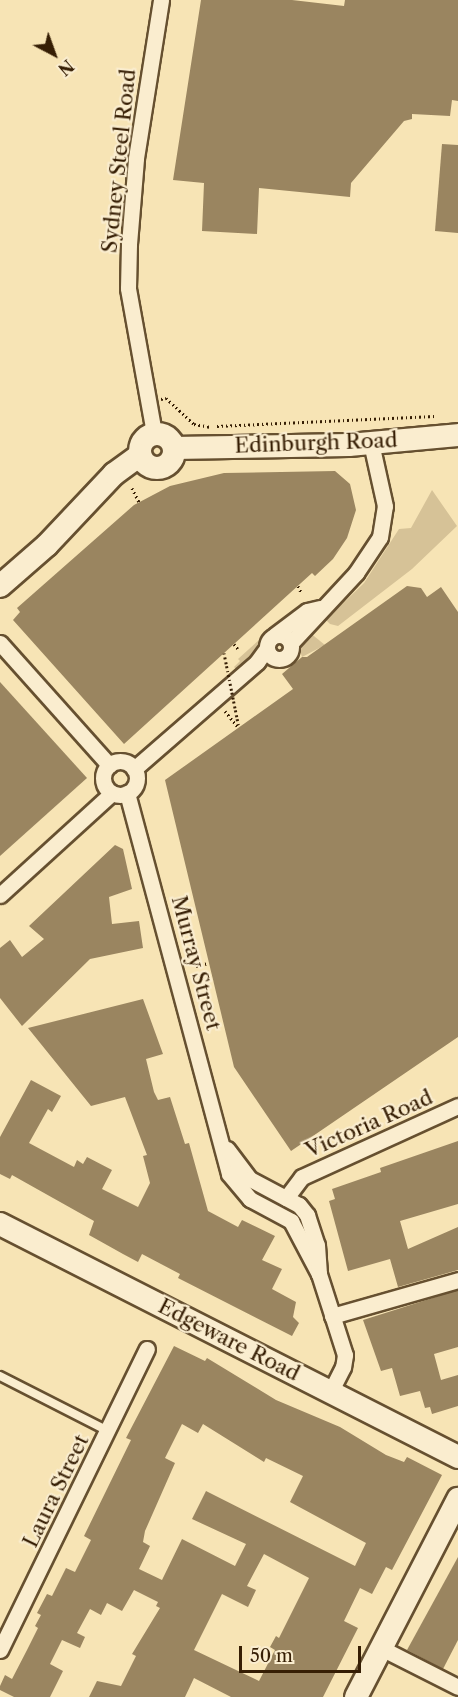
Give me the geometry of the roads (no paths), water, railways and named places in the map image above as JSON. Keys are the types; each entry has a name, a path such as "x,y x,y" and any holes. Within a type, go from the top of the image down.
{"street":[{"name":"Sydney Steel Road","path":"154,433 129,288 129,244 136,158 161,0"},
{"path":"154,433 169,438 174,448 172,459 157,468 146,464 140,455 141,444 154,433"},
{"name":"Edinburgh Road","path":"174,448 371,443 458,435"},
{"path":"271,641 270,655 281,659 289,655 291,643 320,608 356,573 380,537 385,506 371,443"},
{"path":"0,586 47,545 114,474 140,455"},
{"path":"134,769 257,662 271,641 306,611 320,608"},
{"path":"271,641 283,635 291,643"},
{"path":"0,643 109,765"},
{"path":"0,895 137,780 134,769 120,761 109,765 103,780 120,793"},
{"name":"Murray Street","path":"120,793 224,1145 229,1174 237,1188 294,1226 319,1274"},
{"name":"Victoria Road","path":"286,1198 302,1177 458,1106"},
{"name":"Murray Street","path":"224,1145 250,1179 286,1198"},
{"path":"286,1198 306,1215 317,1245 319,1274 345,1361 331,1391"},
{"name":"Edgeware Road","path":"0,1224 458,1457"},
{"path":"332,1316 458,1280"},
{"name":"Laura Street","path":"0,1650 109,1431 147,1349"},
{"path":"356,1697 458,1499"},
{"path":"381,1648 458,1687"}],"lane":[{"path":"0,1376 109,1431"}]}
